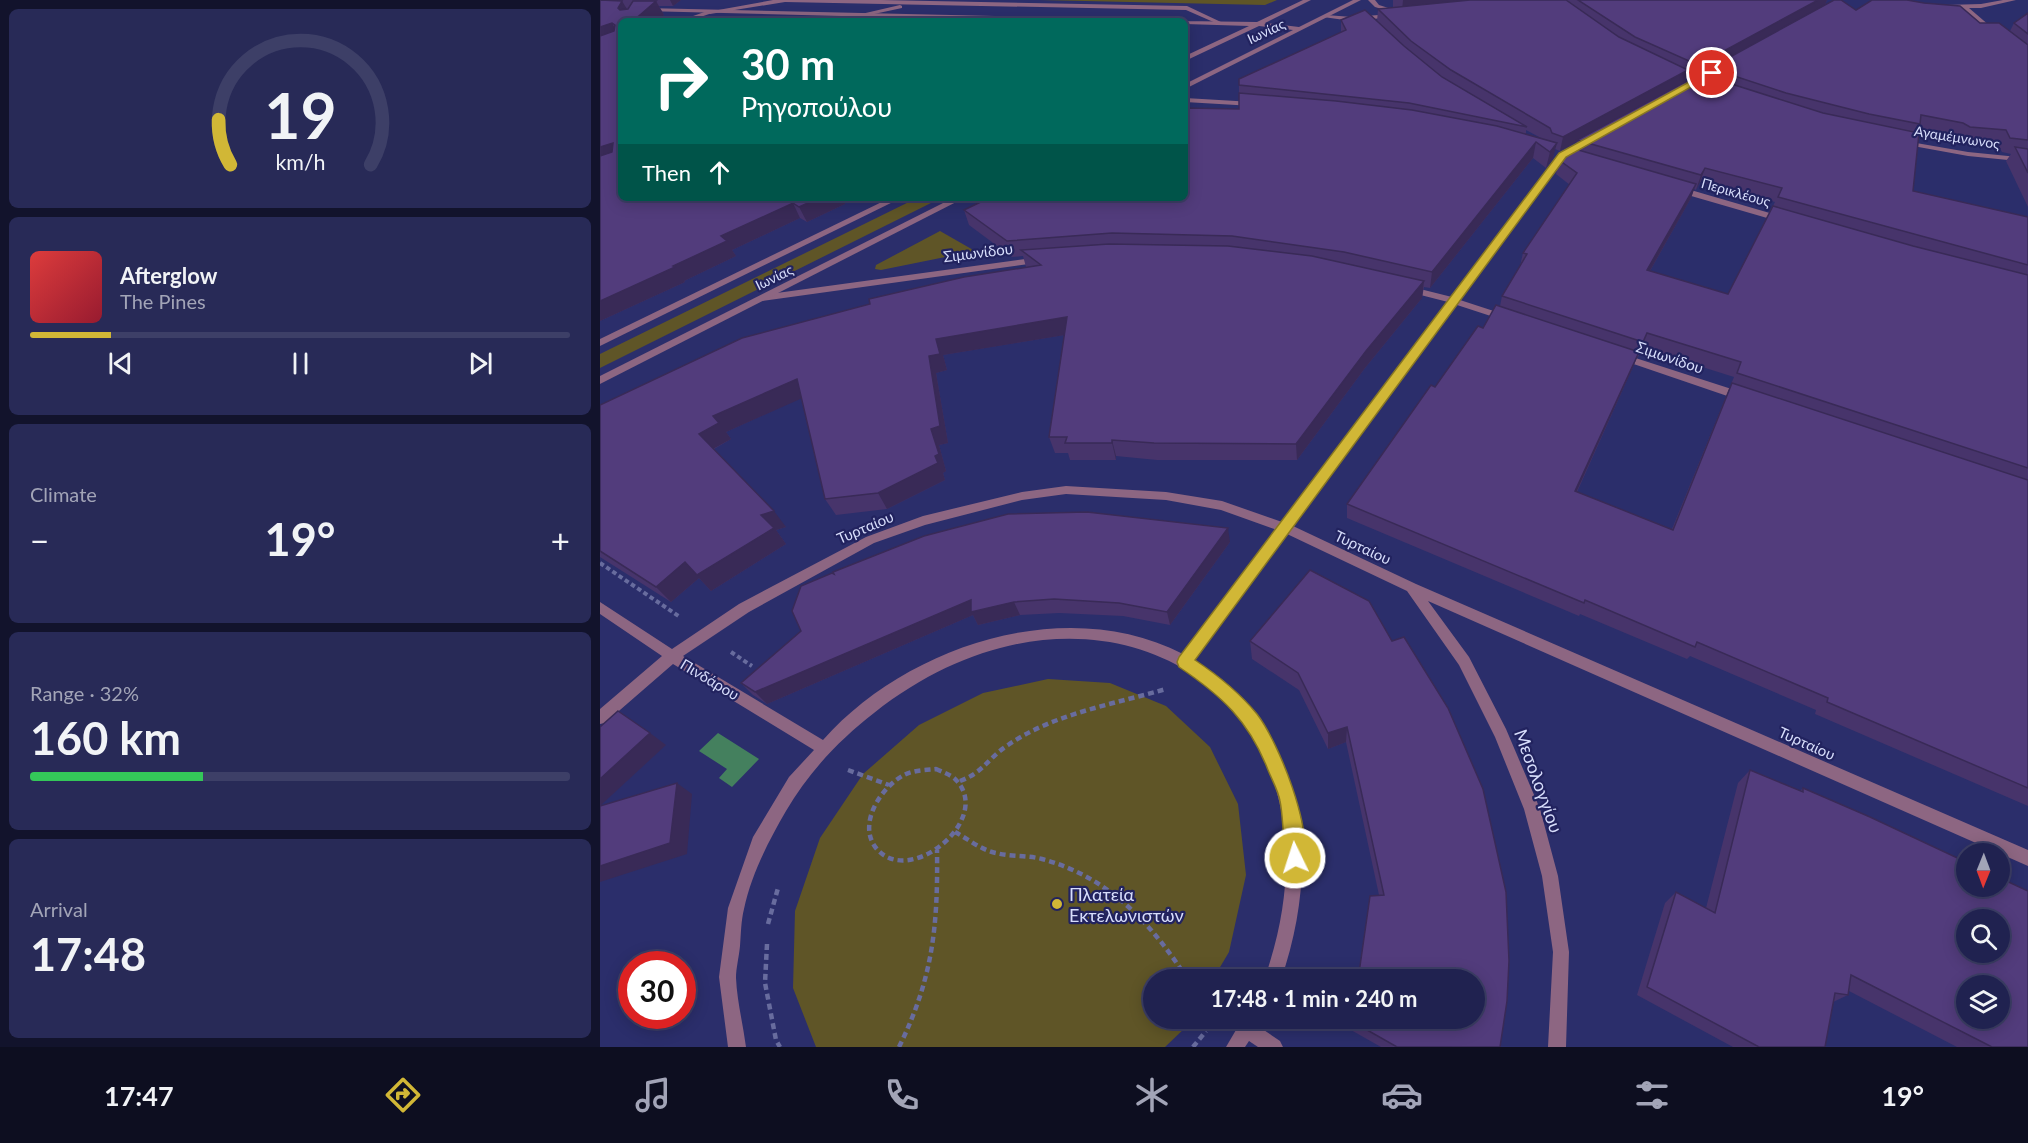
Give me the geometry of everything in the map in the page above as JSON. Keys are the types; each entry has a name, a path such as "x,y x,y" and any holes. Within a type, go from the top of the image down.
{"street":[{"path":"691,18 710,12 785,0 1187,8 1220,23"},
{"name":"Ιωνίας","path":"1188,58 1308,0"},
{"name":"Ιωνίας","path":"1188,86 1358,0"},
{"path":"1326,16 1367,19 1411,14 1389,11 1377,6 1371,0"},
{"path":"1938,6 1986,6 2013,0"},
{"path":"860,15 919,3"},
{"path":"1964,7 2004,41"},
{"path":"637,10 985,18"},
{"path":"1367,19 1375,27"},
{"path":"1188,22 1258,24 1302,29"},
{"path":"1188,100 1259,104"},
{"path":"1185,662 1455,301 1568,157 1593,139"},
{"name":"Αγαμέμνωνος","path":"1888,139 1968,154 2028,160"},
{"path":"1547,151 1568,157"},
{"name":"Περικλέους","path":"1663,185 1797,224"},
{"name":"Ιωνίας","path":"600,343 891,201"},
{"name":"Ιωνίας","path":"600,380 954,201"},
{"name":"Σιμωνίδου","path":"762,298 1047,259"},
{"path":"1392,285 1455,301 1511,320"},
{"name":"Σιμωνίδου","path":"1612,353 1758,402"},
{"name":"Τυρταίου","path":"600,718 672,656 744,608 870,540 923,521 1022,496 1066,490 1166,496 1222,506 1286,528 1412,588 2028,858"},
{"name":"Μεσολογγίου","path":"1412,588 1464,661 1502,734 1532,809 1550,876 1561,952 1557,1047"},
{"name":"Πινδάρου","path":"600,607 672,656 824,748"},
{"path":"737,1047 730,1017 727,965 731,930 757,846 791,787 824,748 878,699 914,676 952,657 1005,640 1043,634 1094,634 1141,643 1185,662 1217,683 1253,722 1273,757 1288,797 1295,842 1296,874 1288,925 1275,969"},
{"path":"1235,1047 1247,1029"},
{"path":"1255,1029 1274,1047"}],"path":[{"path":"600,563 754,668"},
{"path":"1157,685 1176,695"},
{"path":"960,781 976,775 1007,745 1057,720 1153,695 1167,689"},
{"path":"852,762 843,769 889,785"},
{"path":"936,769 949,773 960,781 965,792 966,804 963,818 955,832 937,850 922,858 905,861 891,858 878,851 871,840 869,827 872,812 889,785 904,775 920,770 936,769"},
{"path":"955,832 992,852 1040,858 1073,868 1107,886 1146,922 1180,969"},
{"path":"900,1047 928,981 937,915 937,850"},
{"path":"780,879 768,924 765,983 776,1040 780,1047"}],"shaded area":[{"path":"1039,0 1277,0 1265,5"},
{"path":"911,201 935,201 600,368 600,354"},
{"path":"940,231 975,251 881,270 875,269 876,265"},
{"name":"Πλατεία Εκτελωνιστών","path":"1048,679 1110,683 1166,706 1210,747 1238,804 1246,875 1229,952 1219,969 1143,969 1143,1029 1184,1029 1165,1047 816,1047 793,988 795,911 820,838 863,774 919,725 983,693"},
{"path":"718,733 759,759 732,787 719,778 727,769 699,751"}],"building":[{"path":"600,0 622,1 618,8 620,10 628,9 633,1 656,1 636,18 618,18 618,201 812,201 799,207 793,203 721,236 727,241 600,301 600,156 612,152 613,143 600,147 600,36 614,31 615,25 612,23 600,27"},
{"path":"1470,0 1566,0 1619,37 1688,70 1563,137 1552,133 1550,128 1451,70 1411,41 1378,9"},
{"path":"1578,0 1818,0 1698,65 1635,37"},
{"path":"1834,0 1841,0 1856,10 1872,0 1907,0 1960,6 1980,23 1999,23 2028,45 2028,140 2010,138 2006,130 1970,127 1963,123 1921,115 1920,124 1869,114 1786,93 1710,68"},
{"path":"1365,10 1442,77 1527,127 1409,103 1239,85 1239,79 1346,30 1341,20"},
{"path":"2028,13 2028,34 2014,23"},
{"path":"1700,74 1823,113 1919,133 1913,191 2028,217 2028,265 1778,197 1782,188 1705,168 1701,175 1577,140"},
{"path":"1239,93 1336,101 1412,110 1497,126 1557,143 1550,152 1536,142 1432,272 1344,252 1232,236 1112,233 1007,241 964,210 983,201 1188,201 1188,108 1239,109"},
{"path":"1568,147 1696,184 1647,270 1728,294 1773,206 1913,246 2028,275 2028,468 1737,373 1741,362 1647,333 1643,342 1502,296 1527,254 1523,253 1577,173 1559,160"},
{"path":"2015,147 2028,149 2028,173"},
{"path":"1109,244 1228,246 1312,256 1424,281 1366,351 1296,444 1154,443 1112,440 1112,443 1065,443 1067,437 1049,437 1067,317 936,339 940,354 929,356 940,426 931,429 939,454 935,456 938,463 878,493 825,499 797,379 713,416 719,423 699,434 774,511 761,515 774,528 697,575 685,562 656,587 600,551 600,405 742,338 870,304 869,299 964,277 1041,265 1021,250"},
{"path":"1496,305 1639,352 1575,491 1673,530 1732,383 2028,480 2028,788 1827,702 1828,698 1697,642 1695,647 1347,504 1431,385 1435,387 1478,326 1483,328"},
{"path":"1087,512 1228,528 1167,612 1119,603 1054,599 1014,602 971,612 971,600 755,692 741,683 801,631 792,611 801,586 924,536 1008,514"},
{"path":"1310,570 1369,601 1392,641 1404,637 1448,708 1483,789 1506,892 1509,961 1507,1001 1500,1047 1397,1047 1365,1029 1485,1029 1485,969 1360,969 1370,896 1384,895 1347,727 1328,733 1298,673 1250,641"},
{"path":"618,711 650,733 600,779 600,727"},
{"path":"1750,770 1803,792 1803,788 1870,817 1956,857 1956,897 2010,897 2010,883 2028,891 2028,1047 1992,1047 1957,1029 2010,1029 2010,975 1956,975 1956,1029 1851,975 1848,995 1835,993 1825,1047 1759,1047 1647,987 1676,892 1715,913"},
{"path":"677,783 670,843 600,866 600,806"}],"place":[{"name":"Πλατεία Εκτελωνιστών","path":"1057,904"}],"route":[{"path":"1295,858 1295,842 1288,797 1267,745 1253,722 1236,702 1217,683 1185,662 1563,155 1712,73"}]}
